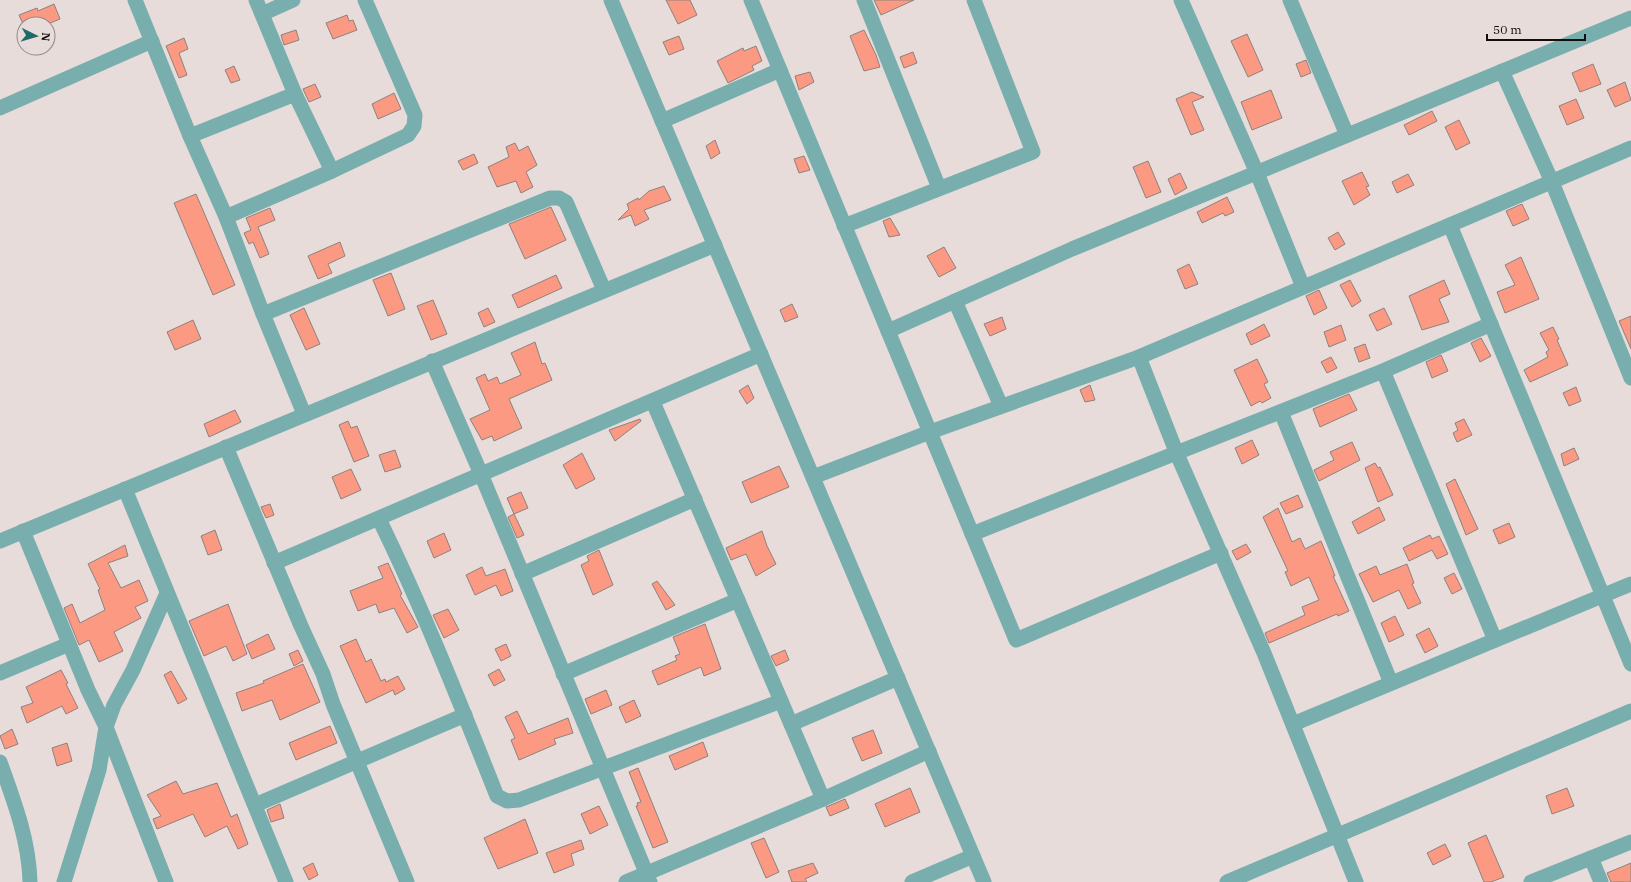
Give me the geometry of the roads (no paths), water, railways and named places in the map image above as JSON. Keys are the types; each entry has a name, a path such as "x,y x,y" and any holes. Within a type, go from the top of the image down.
{"street":[{"path":"135,0 190,136 226,217 263,314 304,414"},
{"path":"256,0 295,94 332,170"},
{"path":"262,14 293,0"},
{"path":"226,217 408,135 414,126 415,115 365,0"},
{"path":"611,0 984,882"},
{"path":"751,0 1016,640 1221,553"},
{"path":"864,0 939,188"},
{"path":"844,226 1033,152 974,0"},
{"path":"1181,0 1257,173 1303,287"},
{"path":"1290,0 1347,136"},
{"path":"888,331 1072,249 1631,18"},
{"path":"0,108 152,41"},
{"path":"662,121 780,70"},
{"path":"1502,71 1552,182 1631,378"},
{"path":"190,136 295,94"},
{"path":"813,477 930,432 1140,357 1631,148"},
{"path":"263,314 550,198 559,198 566,202 604,290"},
{"path":"1450,225 1631,664"},
{"path":"0,541 715,245"},
{"path":"955,302 1001,406"},
{"path":"972,534 1177,454 1383,371 1491,324"},
{"path":"274,564 481,474 653,402 761,354"},
{"path":"1140,357 1177,454 1221,553 1293,724 1356,882"},
{"path":"432,361 481,474 648,878"},
{"path":"1383,371 1495,640"},
{"path":"653,402 823,799"},
{"path":"1281,412 1391,683"},
{"path":"226,447 274,564 323,674 333,704 407,882"},
{"path":"125,489 286,882"},
{"path":"522,574 695,499"},
{"path":"379,518 397,555 497,796 507,801 519,800 781,701"},
{"path":"23,532 88,690 106,728 166,882"},
{"path":"1293,724 1631,584"},
{"path":"64,882 99,770 106,728 114,705 133,670 167,593"},
{"path":"563,674 738,600"},
{"path":"0,673 69,644"},
{"path":"791,724 898,678"},
{"path":"1236,880 1337,835 1631,711"},
{"path":"255,805 464,715"},
{"path":"626,882 648,878 929,751"},
{"path":"0,762 18,812 25,842 30,882"},
{"path":"1531,882 1631,842"},
{"path":"912,882 973,856"},
{"path":"1591,858 1601,882"}]}
